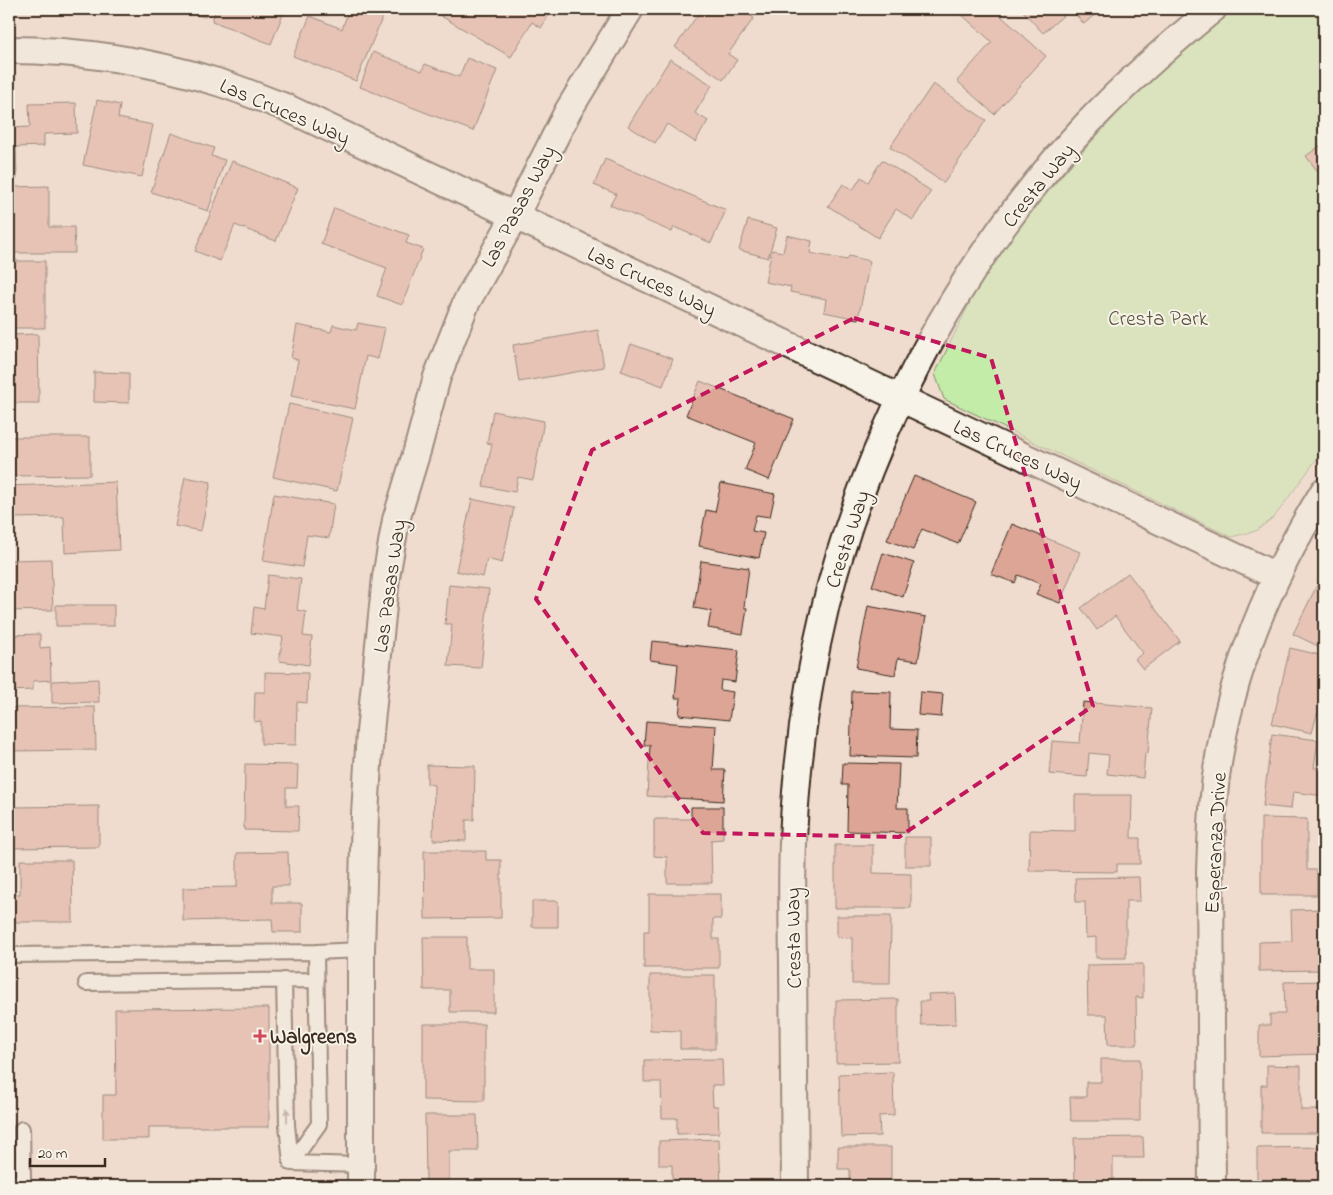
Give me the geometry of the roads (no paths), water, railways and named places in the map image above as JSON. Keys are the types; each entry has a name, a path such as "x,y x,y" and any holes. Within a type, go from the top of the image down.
{"street":[{"name":"Las Pasas Way","path":"361,1176 361,950 365,814 370,732 386,577 396,520 418,451 436,377 466,303 515,216 568,111 630,9"},
{"name":"Cresta Way","path":"795,1186 792,872 795,795 804,718 826,605 842,549 874,458 924,353 974,270 1024,198 1087,124 1156,57 1213,9"},
{"name":"Las Cruces Way","path":"9,50 98,56 145,64 216,82 285,107 1276,576"},
{"name":"Esperanza Drive","path":"1212,1186 1210,872 1211,824 1216,777 1224,730 1242,661 1276,576 1324,491"}],"lane":[{"path":"9,955 361,950"},
{"path":"291,1163 319,1124 316,952"},
{"path":"284,980 287,1126 291,1163"},
{"path":"86,983 317,980"},
{"path":"13,1186 22,1178 22,1129"},
{"path":"291,1163 361,1176"}],"place":[{"name":"Walgreens","path":"260,1036"}],"park label":[{"name":"Cresta Park","path":"1158,318"}]}
